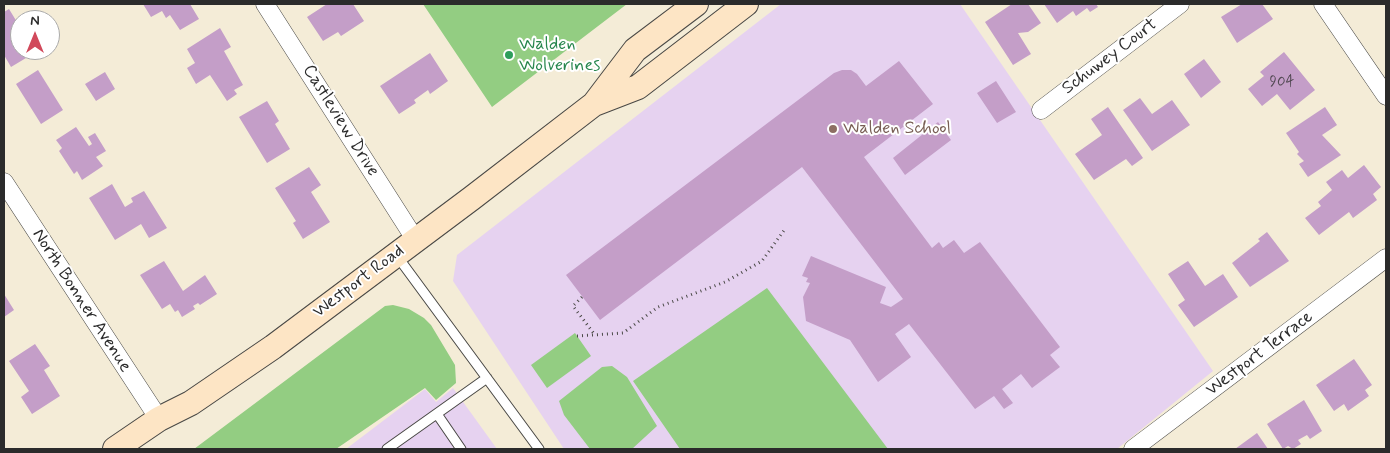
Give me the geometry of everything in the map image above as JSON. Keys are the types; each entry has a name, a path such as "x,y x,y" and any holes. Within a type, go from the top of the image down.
{"main road":[{"name":"Westport Road","path":"115,449 159,420 190,403 273,347 594,104 635,50 696,4"},
{"name":"Westport Road","path":"594,104 638,87 746,4"}],"street":[{"name":"Castleview Drive","path":"265,4 415,239"},
{"name":"Schuwey Court","path":"1041,110 1180,4"},
{"path":"1323,4 1386,96"},
{"name":"North Bonner Avenue","path":"4,182 159,420"},
{"name":"Westport Terrace","path":"1133,449 1386,258"}],"lane":[{"path":"396,254 539,449"},
{"path":"387,449 487,378"},
{"path":"437,414 461,449"}],"path":[{"path":"577,336 623,333 658,306 725,282 762,260 785,229"},
{"path":"582,297 572,306 595,335"}],"shaded area":[{"name":"Walden School","path":"781,4 960,4 1213,371 1117,449 564,449 453,281 457,255"},
{"path":"453,388 497,449 346,449 425,389 436,402"}],"green space":[{"name":"Walden Wolverines","path":"423,4 627,4 492,107"},
{"path":"767,288 888,449 680,449 633,381"},
{"path":"393,305 409,309 424,318 431,325 455,365 456,383 436,400 425,388 336,449 194,449 385,306"},
{"path":"575,333 591,356 547,388 531,365"},
{"path":"612,366 627,377 657,426 632,449 590,449 564,415 559,401 602,367"}],"building":[{"path":"143,4 190,4 199,19 180,30 170,15 166,18 162,11 151,17"},
{"path":"327,4 353,4 364,21 341,36 338,32 323,41 307,17"},
{"path":"1012,4 1028,4 1041,23 1028,32 1018,33 1031,54 1013,65 985,22"},
{"path":"1044,4 1096,4 1098,7 1090,12 1087,8 1076,16 1073,11 1057,23"},
{"path":"1242,4 1262,4 1273,19 1237,43 1221,17"},
{"path":"9,9 10,11 10,60 23,60 11,67 4,55 4,12"},
{"path":"220,28 231,47 224,51 243,85 234,90 237,94 227,101 210,75 196,84 187,68 195,63 187,49"},
{"path":"1284,52 1315,90 1290,110 1277,94 1262,106 1248,89 1264,76 1260,72"},
{"path":"430,53 448,81 430,94 428,90 414,100 416,103 399,114 380,86"},
{"path":"1204,59 1221,82 1201,98 1184,74"},
{"name":"Walden School","path":"899,61 933,104 864,157 932,248 939,242 943,248 954,240 964,253 980,242 1060,347 1050,355 1060,367 1032,388 1021,374 1002,389 1013,403 1004,409 994,396 975,409 909,324 895,334 911,357 878,382 850,340 806,321 803,297 810,283 806,282 808,278 802,276 811,256 886,287 880,303 891,307 903,299 802,167 600,320 566,275 834,73 842,70 851,70 857,74 866,86"},
{"path":"38,70 63,110 41,124 16,84"},
{"path":"105,72 115,89 96,101 85,84"},
{"path":"996,81 1016,112 997,123 977,93"},
{"path":"1140,98 1152,114 1172,100 1190,125 1152,151 1123,110"},
{"path":"267,101 279,121 275,124 290,149 267,163 239,117"},
{"path":"1108,107 1143,158 1132,166 1126,159 1094,180 1075,154 1102,135 1091,119"},
{"path":"1325,107 1337,125 1322,135 1341,155 1308,177 1299,164 1304,161 1297,154 1299,152 1286,133"},
{"path":"938,122 951,140 905,175 893,158"},
{"path":"76,127 89,146 92,144 88,137 95,133 106,151 96,157 103,166 82,180 77,171 74,174 59,151 62,148 56,140"},
{"path":"1364,165 1381,187 1373,194 1377,200 1353,218 1349,212 1319,235 1305,218 1321,206 1318,202 1332,190 1326,182 1342,170 1348,178"},
{"path":"309,167 321,185 311,192 330,222 303,239 293,223 296,221 275,188"},
{"path":"112,184 125,207 133,202 131,198 144,191 167,228 149,238 141,224 115,240 89,198"},
{"path":"1267,232 1289,261 1250,287 1232,263 1260,241 1258,239"},
{"path":"164,261 183,291 205,275 217,294 200,305 198,303 193,306 195,309 182,317 178,310 175,312 170,304 162,309 140,275"},
{"path":"1188,261 1205,286 1223,274 1238,297 1194,327 1178,305 1185,300 1168,274"},
{"path":"4,294 14,310 4,317"},
{"path":"35,344 50,366 44,370 60,396 32,414 21,397 29,391 9,361"},
{"path":"1354,359 1372,385 1365,390 1369,396 1348,411 1344,404 1334,411 1316,385"},
{"path":"1304,400 1322,431 1310,439 1307,435 1298,440 1301,444 1293,449 1288,446 1283,449 1267,424"},
{"path":"1257,433 1268,449 1235,449"}],"place":[{"name":"Walden Wolverines","path":"509,55"},
{"name":"Walden School","path":"833,129"}]}
